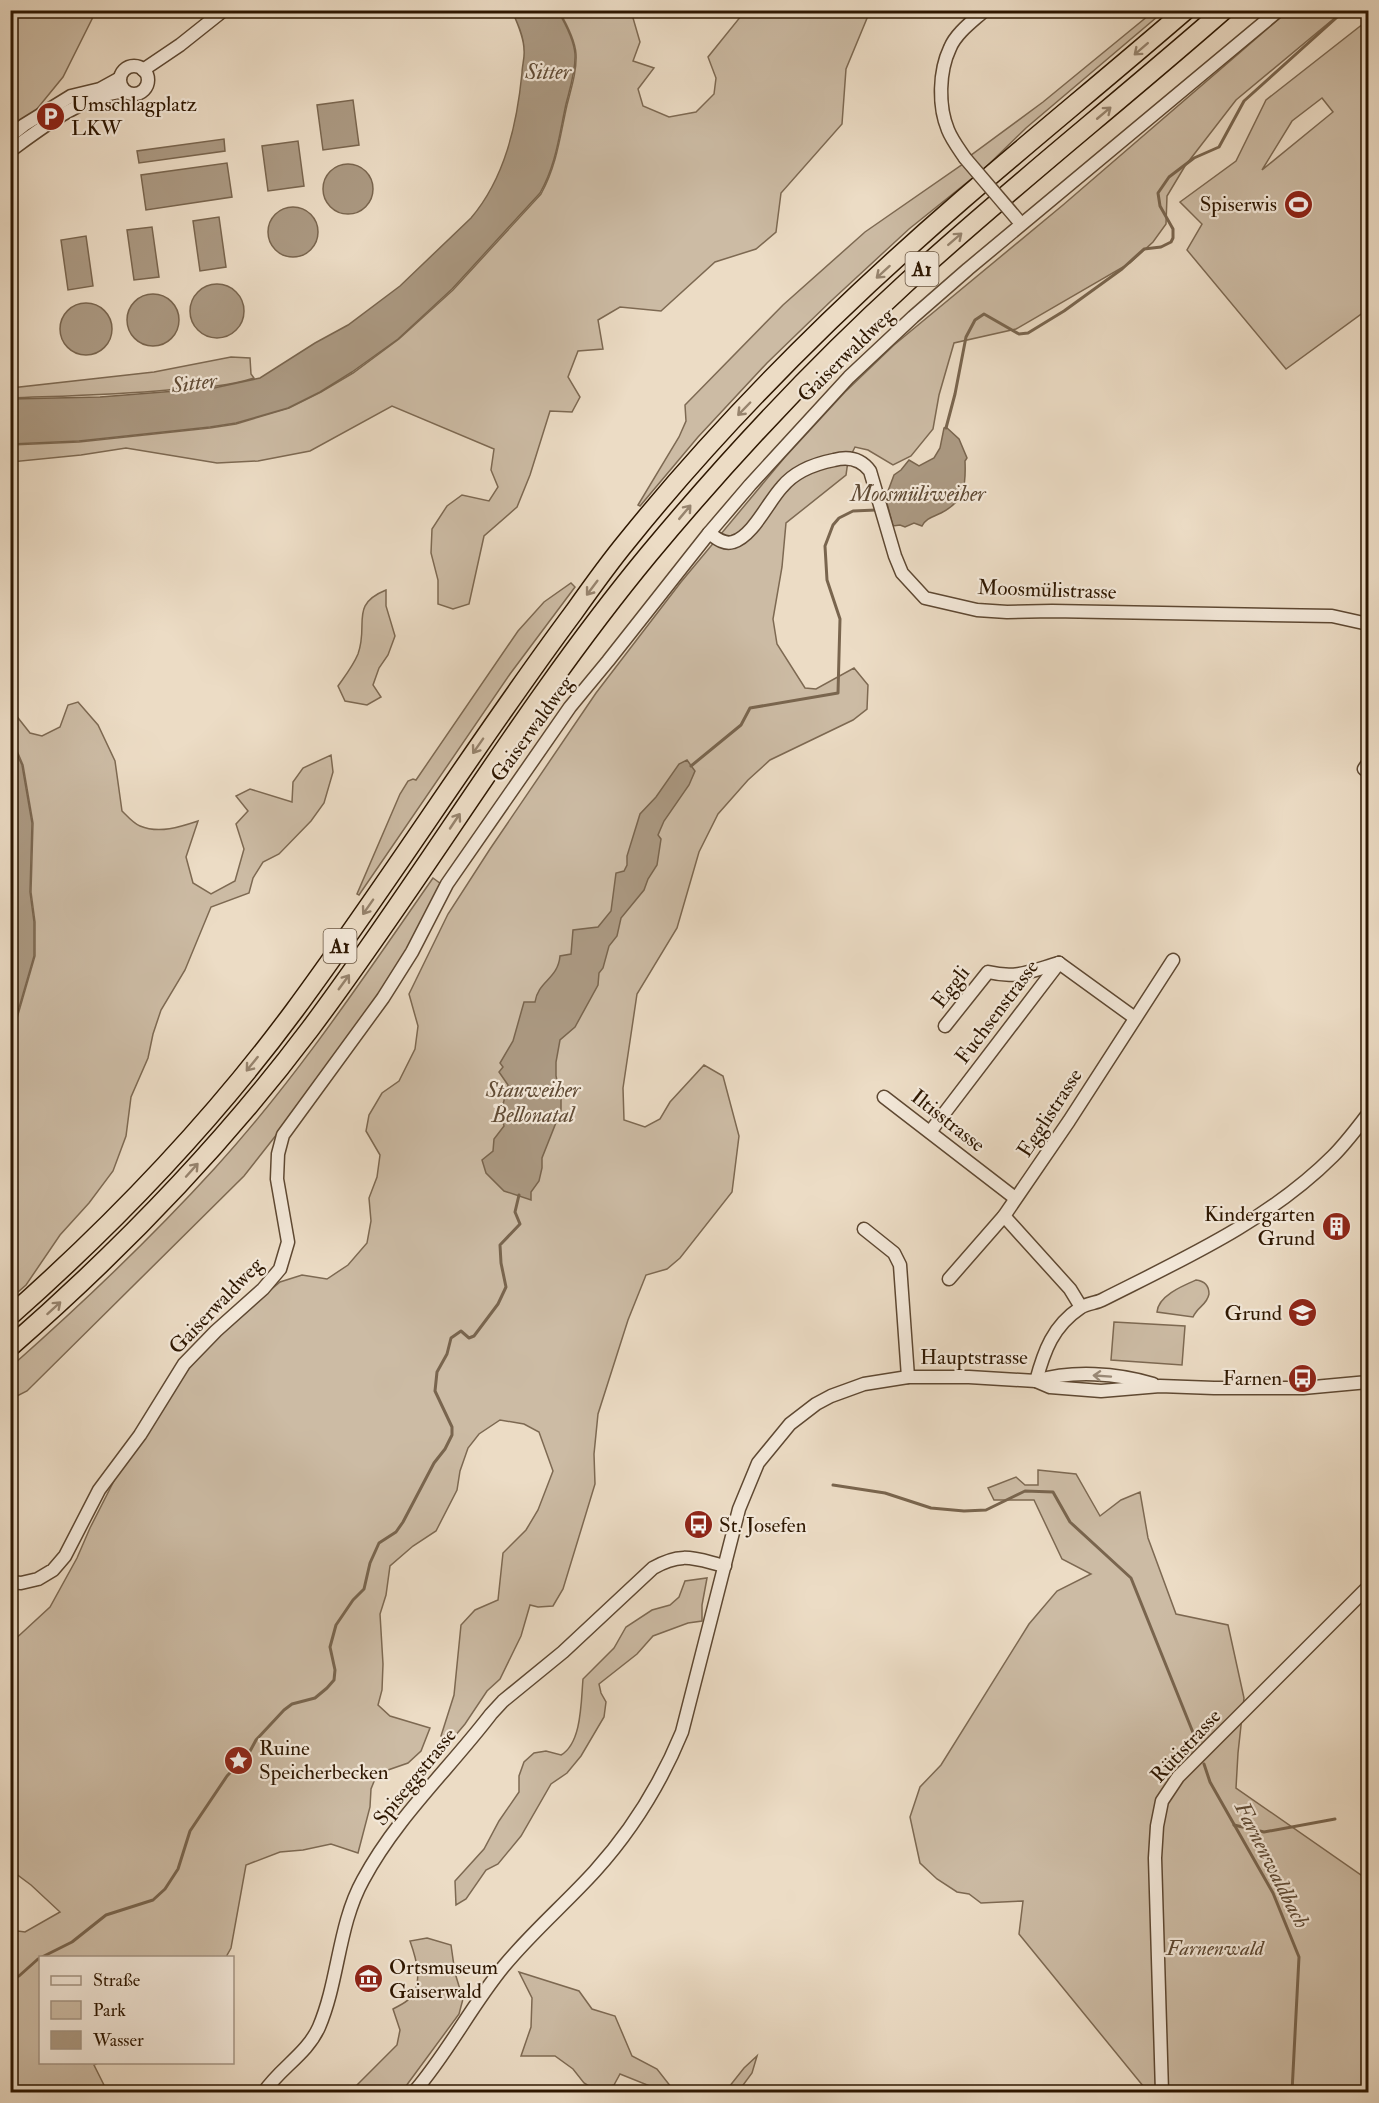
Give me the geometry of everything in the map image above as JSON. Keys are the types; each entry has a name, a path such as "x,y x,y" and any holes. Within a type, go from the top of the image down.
{"highway":[{"name":"A1","path":"10,1316 137,1195 264,1050 361,917 538,659 627,541 719,434 828,322 961,201 1186,10"},
{"name":"A1","path":"10,1347 90,1275 151,1214 208,1153 282,1065 358,963 562,668 647,556 732,458 817,368 903,286 1224,10"}],"street":[{"path":"143,70 180,45 224,10"},
{"path":"985,10 950,46 944,68 942,110 948,130 965,158 1019,222"},
{"name":"Gaiserwaldweg","path":"10,1582 21,1583 38,1579 53,1570 65,1556 99,1490 140,1435 184,1364 216,1331 263,1289 280,1269 288,1242 278,1179 278,1154 283,1135 383,998 412,952 447,884 556,726 709,533 849,377 1019,222 1279,10"},
{"path":"10,136 24,124 80,92 122,84 136,94 144,90 148,81 143,70 137,66 127,68 122,84 53,121 10,151"},
{"name":"Moosmülistrasse","path":"709,533 721,542 732,543 744,536 783,485 801,471 840,458 854,459 863,462 870,471 902,573 925,598 977,610 1007,612 1332,615 1368,624"},
{"name":"Egglistrasse","path":"949,1279 1004,1216 1069,1121 1173,960"},
{"name":"Fuchsenstrasse","path":"930,1132 1059,963 1135,1018"},
{"name":"Eggli","path":"945,1026 988,972 1007,976 1016,975 1059,963"},
{"name":"Iltisstrasse","path":"884,1097 1015,1198"},
{"name":"Hauptstrasse","path":"414,2092 504,1967 596,1870 634,1822 656,1787 682,1732 739,1509 750,1479 763,1455 790,1424 816,1404 850,1388 908,1377 969,1377 1036,1381 1043,1354 1052,1335 1081,1306 1102,1300 1188,1257 1288,1196 1320,1168 1368,1114"},
{"path":"1004,1216 1070,1289 1081,1306"},
{"path":"864,1229 894,1253 900,1265 908,1377"},
{"path":"1036,1381 1054,1375 1085,1374 1118,1377 1160,1386 1279,1389 1368,1382"},
{"name":"Spiseggstrasse","path":"264,2092 272,2080 310,2044 319,2027 329,1998 353,1901 367,1873 402,1823 491,1714 503,1701 563,1652 653,1568 666,1560 683,1557 697,1558 725,1566"},
{"name":"Rütistrasse","path":"1162,2092 1155,1858 1157,1826 1162,1801 1178,1778 1368,1587"}],"green space":[{"path":"11,11 96,11 63,77 32,115 11,134"},
{"path":"559,11 634,11 633,18 640,42 633,61 654,68 638,89 643,106 669,117 696,112 714,94 716,78 708,57 741,16 753,11 870,11 846,69 842,124 781,193 776,232 756,249 715,262 661,311 620,307 598,320 603,349 578,351 568,377 580,397 572,412 550,411 530,475 517,507 484,536 469,604 453,609 438,604 438,580 431,553 432,529 447,506 462,495 489,501 498,487 491,470 494,449 392,406 310,451 258,461 217,463 126,448 11,462 11,445 79,442 236,424 289,408 353,373 399,339 453,290 541,194 554,161 576,67 574,43"},
{"path":"1154,11 1164,11 1026,128 985,168 909,229 831,301 767,363 698,437 640,506 638,505 679,437 686,421 685,405 783,305 865,232 970,159 970,156 1043,102"},
{"path":"1288,11 1343,11 1236,100 1185,166 1167,196 1166,224 1153,242 1130,263 1016,329 954,343 939,395 933,429 911,456 893,465 868,450 855,447 848,461 846,475 786,523 782,567 773,619 777,644 805,688 816,689 854,668 868,685 867,709 853,720 770,760 748,780 718,814 699,852 677,928 637,994 623,1088 624,1120 645,1127 660,1119 670,1102 704,1065 723,1076 739,1136 732,1192 680,1258 667,1269 646,1275 628,1320 598,1414 594,1454 595,1484 563,1589 553,1606 530,1605 521,1636 500,1679 487,1691 449,1743 441,1736 454,1695 461,1625 475,1610 498,1600 503,1553 526,1530 538,1510 553,1471 539,1432 524,1424 500,1420 479,1434 468,1448 460,1471 457,1490 436,1531 413,1546 390,1566 386,1595 380,1614 383,1664 382,1690 378,1705 390,1716 430,1728 421,1751 408,1763 388,1770 375,1779 358,1853 331,1844 280,1852 246,1865 231,1948 227,1956 39,1956 39,2064 96,2064 94,2065 105,2087 138,2087 139,2092 11,2092 11,1945 18,1931 25,1932 60,1912 11,1870 11,1643 50,1607 77,1558 120,1469 165,1399 197,1358 238,1317 280,1282 302,1275 327,1279 348,1265 367,1243 371,1221 369,1198 377,1177 380,1155 366,1131 369,1115 382,1093 399,1081 415,1049 418,1026 409,994 448,914 596,693 681,582 785,457 845,392 894,345 1063,205"},
{"name":"Spiserwis","path":"1368,20 1368,292 1363,296 1368,303 1368,309 1286,369 1187,250 1202,224 1180,202 1236,161 1266,100","holes":["1322,98 1333,112 1262,170 1292,121"]},
{"path":"231,357 250,358 251,374 254,378 201,388 11,398 11,388 154,372"},
{"path":"571,583 575,587 510,674 359,895 357,894 400,794 408,781 416,780 518,631 544,602"},
{"path":"386,590 386,606 395,636 373,685 381,697 367,705 345,701 338,686 358,654 364,609 368,602"},
{"path":"78,702 98,725 115,761 122,811 128,817 138,825 162,830 198,821 186,857 193,883 211,894 235,881 244,849 236,824 248,811 236,796 250,789 292,802 293,782 303,768 331,755 333,772 324,803 311,821 279,854 263,862 253,878 249,893 211,907 185,970 161,1010 148,1058 131,1097 126,1136 113,1171 89,1203 60,1235 26,1285 11,1298 11,1029 15,1025 35,956 35,922 31,892 33,823 23,765 11,737 11,709 30,733 42,736 60,727 68,705"},
{"path":"433,878 441,884 410,949 382,993 244,1176 27,1391 15,1397 11,1390 10,1380 10,1371 14,1364 142,1244 245,1134 302,1063"},
{"path":"1196,1280 1206,1284 1209,1294 1193,1317 1157,1312 1158,1306 1166,1296"},
{"path":"1114,1322 1185,1326 1182,1365 1111,1360"},
{"name":"Farnenwald","path":"1038,1470 1076,1474 1100,1516 1121,1500 1140,1492 1148,1538 1176,1614 1228,1625 1244,1698 1236,1788 1368,1880 1368,2092 1148,2092 1019,1934 1023,1901 981,1903 969,1894 957,1892 937,1879 920,1863 910,1817 920,1787 941,1765 1029,1624 1057,1591 1091,1574 1062,1559 1034,1500 994,1500 988,1488 1016,1477 1025,1485 1038,1485"},
{"path":"707,1578 702,1605 702,1621 688,1623 653,1636 637,1654 599,1684 606,1702 604,1717 581,1756 567,1773 551,1784 521,1836 498,1864 486,1870 466,1899 456,1905 455,1881 484,1849 499,1821 519,1792 519,1776 524,1762 534,1753 546,1751 561,1755 573,1741 581,1710 583,1679 614,1648 626,1627 652,1610 670,1605 679,1597 685,1581"},
{"path":"427,1938 451,1945 455,1973 463,1999 459,2014 406,2086 378,2092 350,2092 397,2045 400,2030 393,2009 410,1998 418,1978 410,1941"},
{"path":"519,1972 579,1991 592,2009 615,2016 632,2056 657,2069 675,2092 657,2092 655,2088 620,2074 614,2085 597,2091 584,2083 573,2069 555,2056 521,2056 531,2027 532,1998"},
{"path":"757,2056 752,2073 738,2092 725,2092 744,2068"}],"water":[{"name":"Sitter","path":"512,11 558,11 573,43 574,73 550,172 540,193 452,289 398,339 320,392 288,408 236,423 79,441 11,444 11,399 100,397 214,388 260,378 348,325 400,286 471,218 493,186 501,168 517,112 524,56 522,35"},
{"path":"353,100 359,145 323,150 317,105"},
{"path":"224,139 225,151 139,163 137,151"},
{"path":"298,141 304,186 268,191 262,146"},
{"path":"227,163 232,197 146,210 141,175"},
{"path":"348,164 366,171 373,189 366,207 348,214 330,207 323,189 330,171"},
{"path":"293,207 311,214 318,232 311,250 293,257 275,250 268,232 275,214"},
{"path":"219,217 226,267 200,271 193,221"},
{"path":"152,227 159,277 134,280 127,230"},
{"path":"86,236 93,286 68,290 61,240"},
{"path":"217,284 227,286 236,292 242,301 244,311 242,321 236,330 227,336 217,338 207,336 198,330 192,321 190,311 192,301 198,292 207,286"},
{"path":"153,294 163,296 171,302 177,310 179,320 177,330 171,338 163,344 153,346 143,344 135,338 129,330 127,320 129,310 135,302 143,296"},
{"path":"86,303 96,305 104,311 110,319 112,329 110,339 104,347 96,353 86,355 76,353 68,347 62,339 60,329 62,319 68,311 76,305"},
{"name":"Moosmüliweiher","path":"946,427 959,439 967,458 964,485 959,498 949,508 928,519 922,526 914,523 905,527 893,526 884,492 888,491 894,475 909,460 919,466 934,458 940,448"},
{"path":"10,739 22,765 32,823 30,892 34,922 34,956 14,1025 11,1028"},
{"name":"Stauweiher Bellonatal","path":"687,760 695,771 689,785 664,821 658,835 661,839 657,865 644,890 621,918 617,936 609,946 603,968 599,973 598,985 575,1027 560,1040 556,1076 561,1110 542,1158 539,1181 531,1192 531,1200 504,1191 486,1173 482,1160 493,1151 494,1139 504,1126 501,1112 508,1085 499,1072 503,1067 500,1063 513,1041 524,1002 535,1002 540,989 556,970 560,956 571,954 573,930 598,927 611,911 616,873 624,871 627,865 627,856 640,814 656,797 679,764"}],"waterway":[{"path":"946,428 966,337 975,320 984,314 1019,334 1028,333 1064,311 1122,269 1144,249 1161,247 1171,242 1173,229 1160,206 1158,193 1169,177 1194,158 1219,147 1244,101 1345,10"},
{"path":"691,766 741,725 750,708 838,693 840,619 827,580 825,546 833,525 839,518 853,511 876,510"},
{"path":"44,1956 72,1942 106,1915 153,1900 165,1889 178,1869 190,1831 227,1776 249,1753 256,1740 284,1710 292,1704 315,1698 334,1680 335,1670 330,1647 336,1625 353,1600 364,1589 370,1563 379,1543 396,1532 403,1522 434,1463 452,1435 452,1427 435,1391 437,1372 447,1354 451,1338 461,1331 469,1338 474,1336 498,1304 506,1287 500,1245 520,1224 515,1212 519,1195"},
{"path":"833,1485 885,1493 931,1508 964,1511 986,1510 1025,1491 1053,1492 1070,1522 1131,1578 1198,1745"},
{"name":"Farnenwaldbach","path":"1204,1764 1210,1782 1273,1893 1299,1957 1292,2092"},
{"path":"1234,1825 1264,1832 1335,1819"},
{"path":"10,1980 19,1976 39,1958"}],"place":[{"name":"Umschlagplatz LKW","path":"50,116"},
{"name":"Spiserwis","path":"1298,204"},
{"name":"Kindergarten Grund","path":"1336,1226"},
{"name":"Grund","path":"1303,1313"},
{"name":"Farnen","path":"1303,1378"},
{"name":"St. Josefen","path":"698,1525"},
{"name":"Ruine Speicherbecken","path":"238,1760"},
{"name":"Ortsmuseum Gaiserwald","path":"368,1979"}]}
